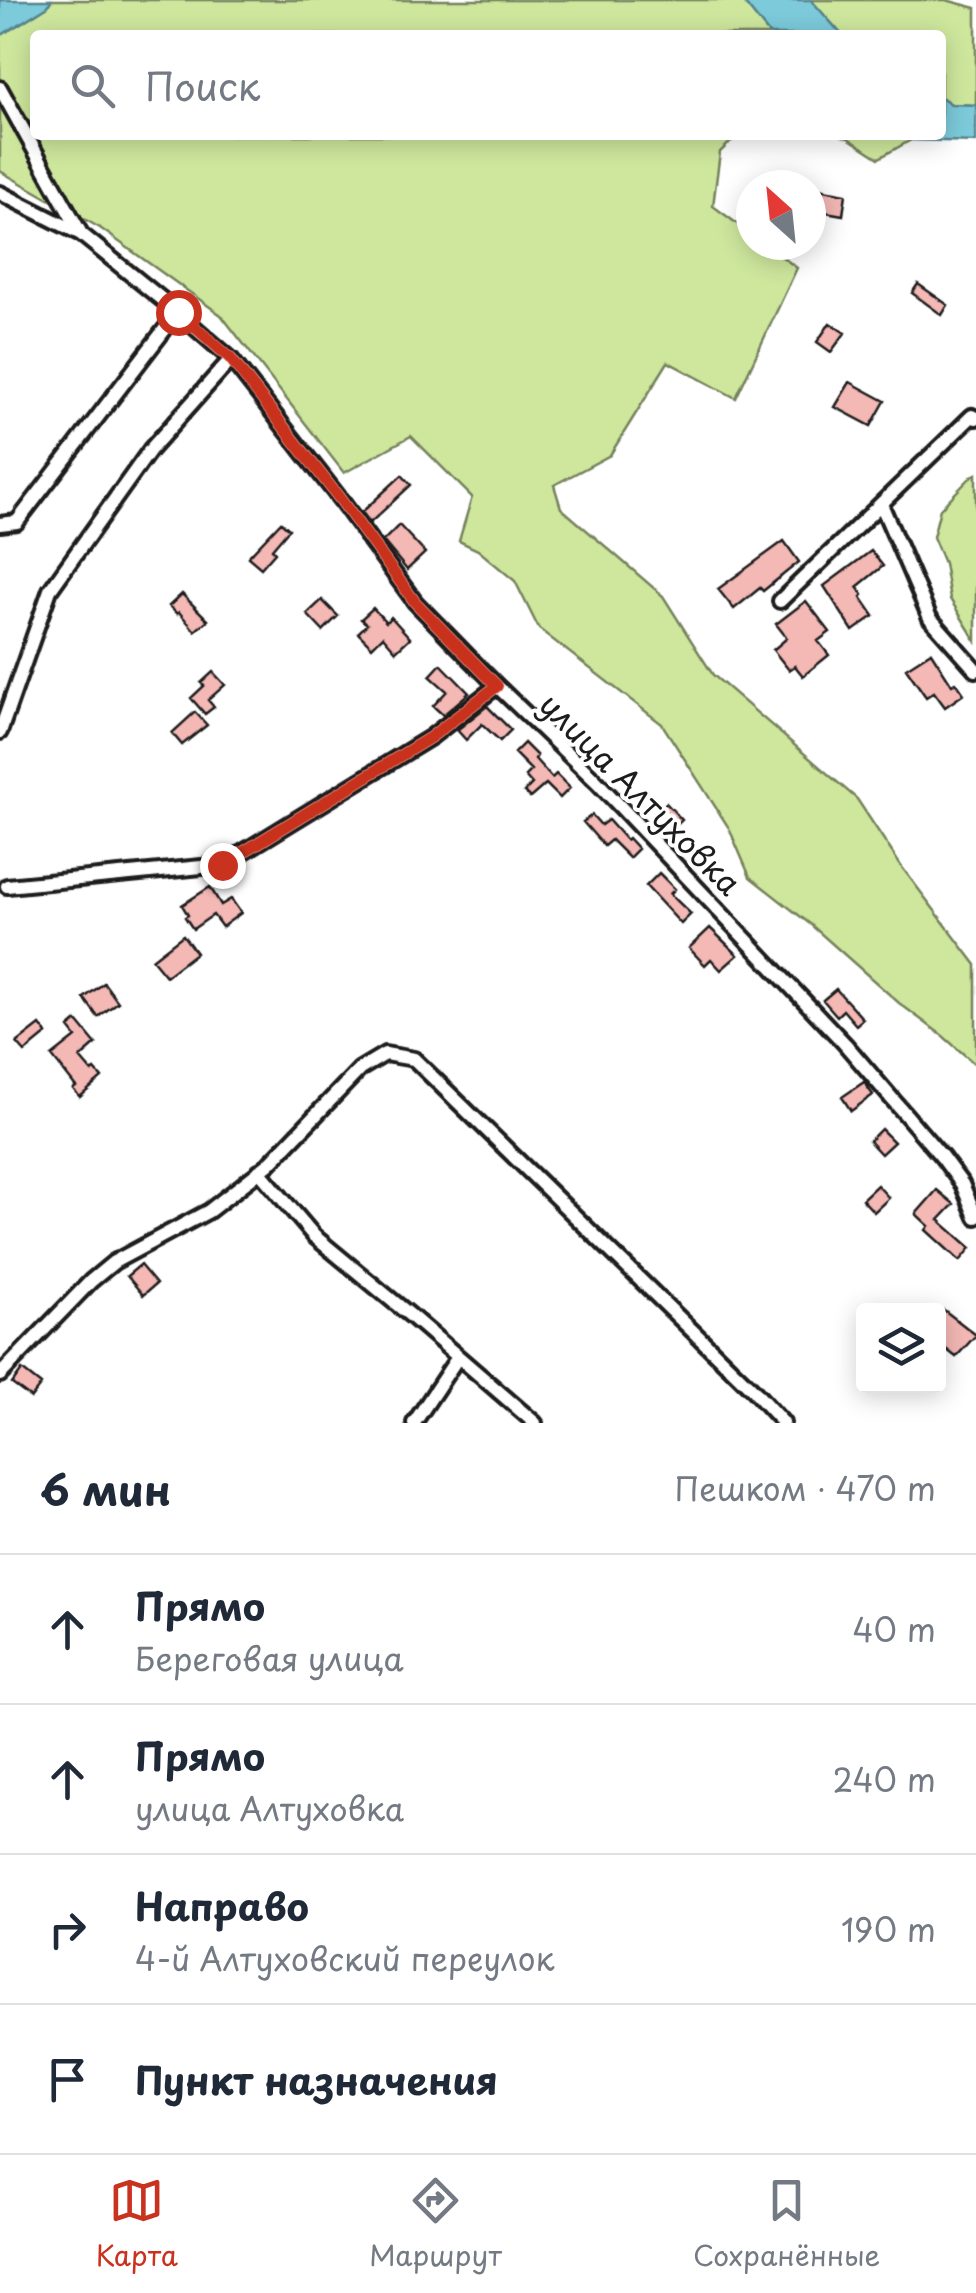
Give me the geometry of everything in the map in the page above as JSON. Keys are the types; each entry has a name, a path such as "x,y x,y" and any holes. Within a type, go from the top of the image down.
{"street":[{"path":"0,88 81,234"},
{"path":"0,193 81,234"},
{"name":"улица Алтуховка","path":"81,234 230,358 415,602 597,782 846,1044 942,1157 962,1184 976,1216"},
{"path":"0,524 17,522 178,312"},
{"path":"0,732 50,590 150,450 230,358"},
{"path":"780,600 972,416 976,418"},
{"path":"881,504 930,618 976,670"},
{"path":"7,886 222,865 431,737 497,686"},
{"path":"0,1376 91,1281 114,1262 209,1211 259,1172 360,1068 385,1054 414,1058 784,1423"},
{"path":"259,1172 314,1236 535,1423"},
{"path":"414,1423 458,1356"},
{"path":"759,1423 773,1411"}],"green space":[{"path":"51,0 742,0 766,30 30,30 30,140 733,140 720,152 713,206 736,223 736,260 786,260 797,268 736,398 668,362 610,455 554,485 561,508 663,596 713,675 857,799 901,866 976,965 976,1065 750,877 729,828 662,724 539,629 515,581 478,550 459,541 472,497 411,436 344,473 221,315 100,228 0,171 0,36 48,6"},
{"path":"811,0 946,0 976,8 976,105 946,100 946,30 838,30"},
{"path":"851,140 911,140 879,158"},
{"path":"976,474 976,641 950,599 944,563 933,537 940,509"}],"water":[{"path":"0,0 51,0 48,6 0,36"},
{"path":"742,0 811,0 838,30 766,30"},
{"path":"946,100 976,105 976,142 911,140 946,140"}],"building":[{"path":"826,190 846,194 843,215 826,212"},
{"path":"918,284 948,305 942,315 912,293"},
{"path":"830,323 845,333 831,352 817,342"},
{"path":"850,382 885,401 871,426 835,407"},
{"path":"402,475 411,485 370,523 362,512"},
{"path":"281,522 289,529 261,568 248,557"},
{"path":"399,525 425,553 407,570 383,541"},
{"path":"784,541 799,562 734,609 718,589"},
{"path":"871,551 883,566 857,587 874,616 853,631 824,586"},
{"path":"182,594 208,620 195,631 169,606"},
{"path":"322,600 338,616 323,631 307,614"},
{"path":"806,601 830,632 818,641 829,655 803,676 795,666 789,670 773,650 787,638 776,624"},
{"path":"373,608 386,622 391,617 410,638 396,651 383,636 372,647 358,633 367,624 361,619"},
{"path":"931,652 952,685 956,682 964,694 945,707 934,692 926,697 906,668"},
{"path":"441,664 469,693 443,715 433,706 447,691 430,676"},
{"path":"213,672 225,685 208,700 214,707 205,714 191,698"},
{"path":"487,706 511,730 500,741 482,724 466,740 457,730"},
{"path":"195,712 207,725 182,745 172,733"},
{"path":"524,743 552,778 556,774 570,788 560,798 546,784 530,798 524,792 532,784 525,776 531,770 514,753"},
{"path":"666,803 682,820 666,835 650,818"},
{"path":"592,815 601,825 608,820 638,849 629,858 611,840 604,846 583,822"},
{"path":"659,873 675,889 670,894 691,914 681,924 646,886"},
{"path":"210,887 221,905 231,899 241,913 222,927 213,915 193,929 182,905"},
{"path":"710,928 738,955 721,970 711,959 705,965 689,948"},
{"path":"183,935 196,953 166,976 152,959"},
{"path":"104,983 118,1002 98,1017 84,998"},
{"path":"836,989 863,1019 856,1025 843,1010 837,1016 823,1000"},
{"path":"77,1021 96,1044 80,1058 102,1078 80,1097 52,1056 76,1037 69,1028"},
{"path":"40,1025 47,1034 25,1052 17,1043"},
{"path":"864,1082 873,1095 851,1111 842,1097"},
{"path":"881,1129 894,1142 881,1154 869,1141"},
{"path":"877,1185 889,1198 874,1212 862,1199"},
{"path":"937,1190 954,1204 939,1220 971,1248 960,1261 926,1230 929,1226 916,1214"},
{"path":"140,1265 156,1284 143,1295 127,1276"},
{"path":"946,1312 976,1335 956,1357 946,1349"},
{"path":"22,1370 41,1385 31,1398 12,1384"}],"route":[{"path":"178,312 230,358 415,602 497,686 431,737 222,865"}]}
